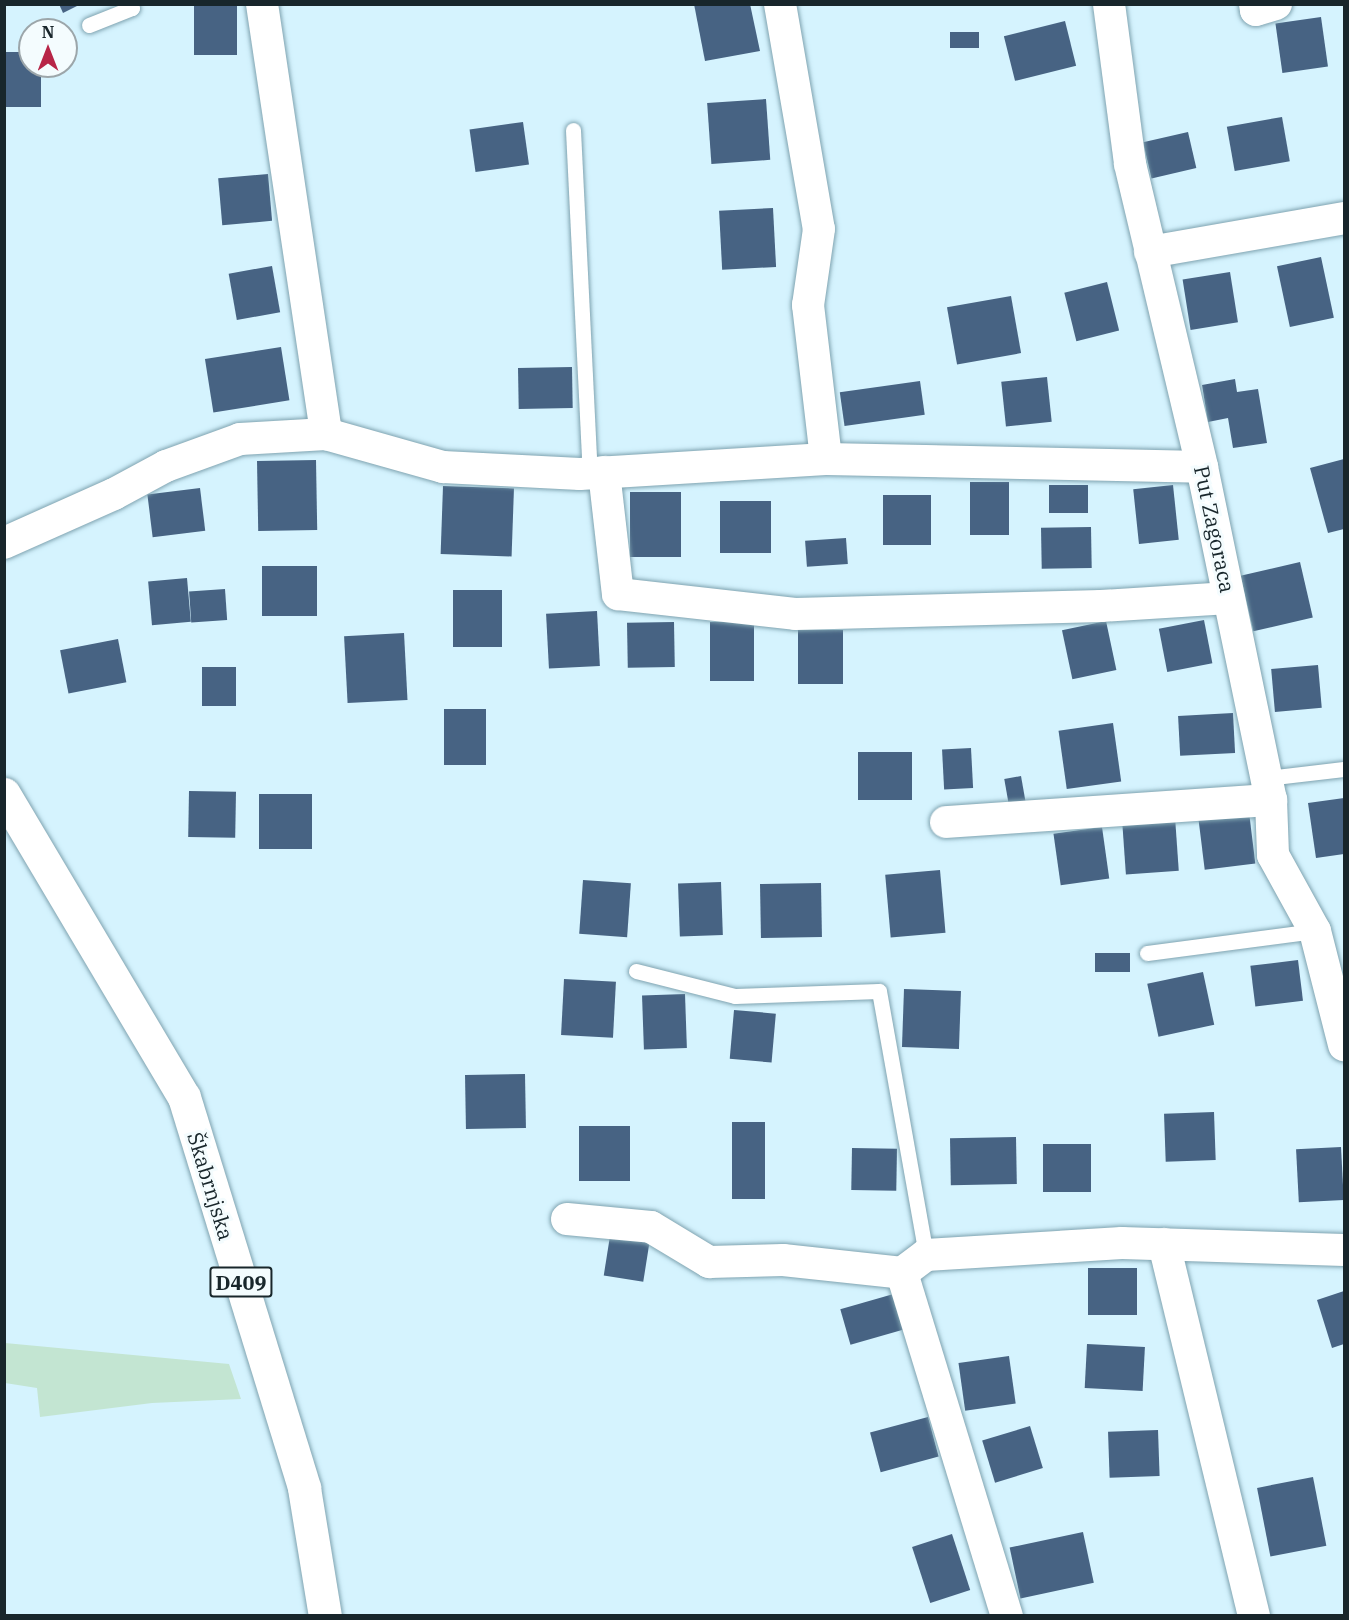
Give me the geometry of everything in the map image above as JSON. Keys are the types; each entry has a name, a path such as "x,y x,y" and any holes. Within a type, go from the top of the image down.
{"main road":[{"name":"Škabrnjska","path":"4,794 184,1097 304,1488 325,1616"}],"street":[{"path":"262,4 326,434"},
{"path":"780,4 819,230 808,305 826,459"},
{"name":"Put Zagoraca","path":"1109,4 1130,164 1202,467 1269,789 1274,855 1315,931 1344,1045"},
{"path":"1255,4 1256,10 1276,4"},
{"path":"1150,252 1344,218"},
{"path":"4,543 114,494 166,466 240,439 326,434 443,467 597,473 826,459 1202,467"},
{"path":"597,473 618,594 795,614 1229,598"},
{"path":"946,822 1269,789"},
{"path":"567,1219 651,1227 709,1262 783,1260 914,1264 1122,1243 1344,1250"},
{"path":"1164,1244 1254,1616"},
{"path":"914,1264 1007,1616"}],"lane":[{"path":"89,25 132,8 130,4"},
{"path":"573,130 597,473"},
{"path":"1269,789 1344,768"},
{"path":"1147,953 1315,931"},
{"path":"636,971 735,996 879,991 914,1264"}],"green space":[{"path":"5,1343 229,1364 241,1399 152,1403 40,1417 37,1388 5,1383"}],"building":[{"path":"59,4 81,4 63,13"},
{"path":"194,4 237,4 237,55 194,55"},
{"path":"694,4 750,4 760,51 705,61"},
{"path":"1321,17 1328,67 1282,73 1275,23"},
{"path":"1065,21 1076,66 1015,81 1004,36"},
{"path":"950,32 979,32 979,48 950,48"},
{"path":"4,52 18,52 18,78 41,78 41,107 4,107"},
{"path":"766,99 770,160 711,164 707,103"},
{"path":"1282,117 1290,161 1235,171 1227,127"},
{"path":"523,122 529,165 476,172 470,130"},
{"path":"1188,132 1196,168 1152,178 1143,142"},
{"path":"268,174 272,221 222,225 218,178"},
{"path":"773,208 776,267 722,270 719,211"},
{"path":"1321,257 1334,318 1290,327 1277,266"},
{"path":"272,266 280,312 237,320 229,274"},
{"path":"1230,272 1238,322 1191,330 1183,280"},
{"path":"1107,282 1119,331 1076,341 1064,293"},
{"path":"1011,296 1021,353 957,364 947,307"},
{"path":"281,347 289,400 213,412 205,359"},
{"path":"572,367 573,408 519,409 518,368"},
{"path":"1047,377 1052,422 1006,427 1001,382"},
{"path":"1235,379 1237,392 1258,389 1267,443 1233,448 1228,418 1208,422 1202,385"},
{"path":"920,381 925,415 845,426 840,392"},
{"path":"1344,459 1344,529 1328,533 1310,468"},
{"path":"316,460 317,530 258,531 257,461"},
{"path":"970,482 1009,482 1009,535 970,535"},
{"path":"1049,485 1088,485 1088,513 1049,513"},
{"path":"1173,485 1179,540 1139,544 1133,489"},
{"path":"443,486 514,488 512,556 441,554"},
{"path":"200,488 205,531 153,537 147,494"},
{"path":"630,492 681,492 681,557 630,557"},
{"path":"883,495 931,495 931,545 883,545"},
{"path":"720,501 771,501 771,553 720,553"},
{"path":"1091,527 1092,568 1042,569 1041,528"},
{"path":"846,538 848,564 807,567 805,541"},
{"path":"1300,562 1313,618 1253,631 1241,576"},
{"path":"262,566 317,566 317,616 262,616"},
{"path":"187,578 191,622 152,625 148,581"},
{"path":"225,589 227,620 191,622 189,592"},
{"path":"453,590 502,590 502,647 453,647"},
{"path":"597,611 600,666 549,669 546,614"},
{"path":"1204,620 1212,663 1167,672 1159,629"},
{"path":"1106,621 1116,670 1072,679 1062,630"},
{"path":"674,622 675,667 628,668 627,623"},
{"path":"710,622 754,622 754,681 710,681"},
{"path":"798,630 843,630 843,684 798,684"},
{"path":"404,633 408,700 348,703 344,636"},
{"path":"118,639 126,682 68,693 60,650"},
{"path":"1318,665 1322,708 1275,712 1271,669"},
{"path":"202,667 236,667 236,706 202,706"},
{"path":"444,709 486,709 486,765 444,765"},
{"path":"1233,713 1235,753 1180,756 1178,716"},
{"path":"1113,723 1121,781 1067,789 1059,731"},
{"path":"971,748 973,788 944,789 942,750"},
{"path":"858,752 912,752 912,800 858,800"},
{"path":"1021,776 1026,805 1009,808 1004,779"},
{"path":"189,791 236,792 235,838 188,837"},
{"path":"259,794 312,794 312,849 259,849"},
{"path":"1344,798 1344,854 1316,858 1308,803"},
{"path":"1249,812 1255,864 1205,870 1198,818"},
{"path":"1175,817 1179,871 1126,875 1122,821"},
{"path":"1102,827 1109,878 1061,885 1053,834"},
{"path":"940,870 945,933 891,938 885,875"},
{"path":"583,880 631,883 627,937 579,934"},
{"path":"721,882 723,935 680,936 678,884"},
{"path":"821,883 822,937 761,938 760,884"},
{"path":"1095,953 1130,953 1130,972 1095,972"},
{"path":"1298,960 1303,1001 1255,1007 1250,966"},
{"path":"1203,972 1214,1025 1158,1037 1147,984"},
{"path":"564,979 616,982 613,1038 561,1035"},
{"path":"904,989 961,991 959,1049 902,1047"},
{"path":"685,994 687,1048 644,1049 642,996"},
{"path":"734,1010 776,1014 772,1062 730,1059"},
{"path":"525,1074 526,1128 466,1129 465,1075"},
{"path":"1214,1112 1216,1160 1166,1162 1164,1114"},
{"path":"732,1122 765,1122 765,1199 732,1199"},
{"path":"579,1126 630,1126 630,1181 579,1181"},
{"path":"1016,1137 1017,1184 951,1185 950,1138"},
{"path":"1043,1144 1091,1144 1091,1192 1043,1192"},
{"path":"1341,1147 1344,1200 1299,1202 1296,1149"},
{"path":"852,1148 897,1149 896,1191 851,1190"},
{"path":"610,1236 650,1242 643,1282 604,1276"},
{"path":"1088,1268 1137,1268 1137,1315 1088,1315"},
{"path":"1344,1291 1344,1344 1332,1348 1317,1300"},
{"path":"897,1293 907,1329 850,1345 840,1309"},
{"path":"1087,1344 1145,1347 1143,1391 1085,1388"},
{"path":"1009,1356 1016,1404 965,1411 958,1363"},
{"path":"928,1417 939,1457 881,1472 870,1433"},
{"path":"1030,1426 1043,1468 995,1483 982,1441"},
{"path":"1158,1430 1160,1476 1110,1478 1108,1432"},
{"path":"1313,1477 1326,1546 1270,1557 1257,1488"},
{"path":"1083,1532 1094,1583 1020,1598 1010,1548"},
{"path":"952,1534 970,1590 930,1603 912,1547"}]}
